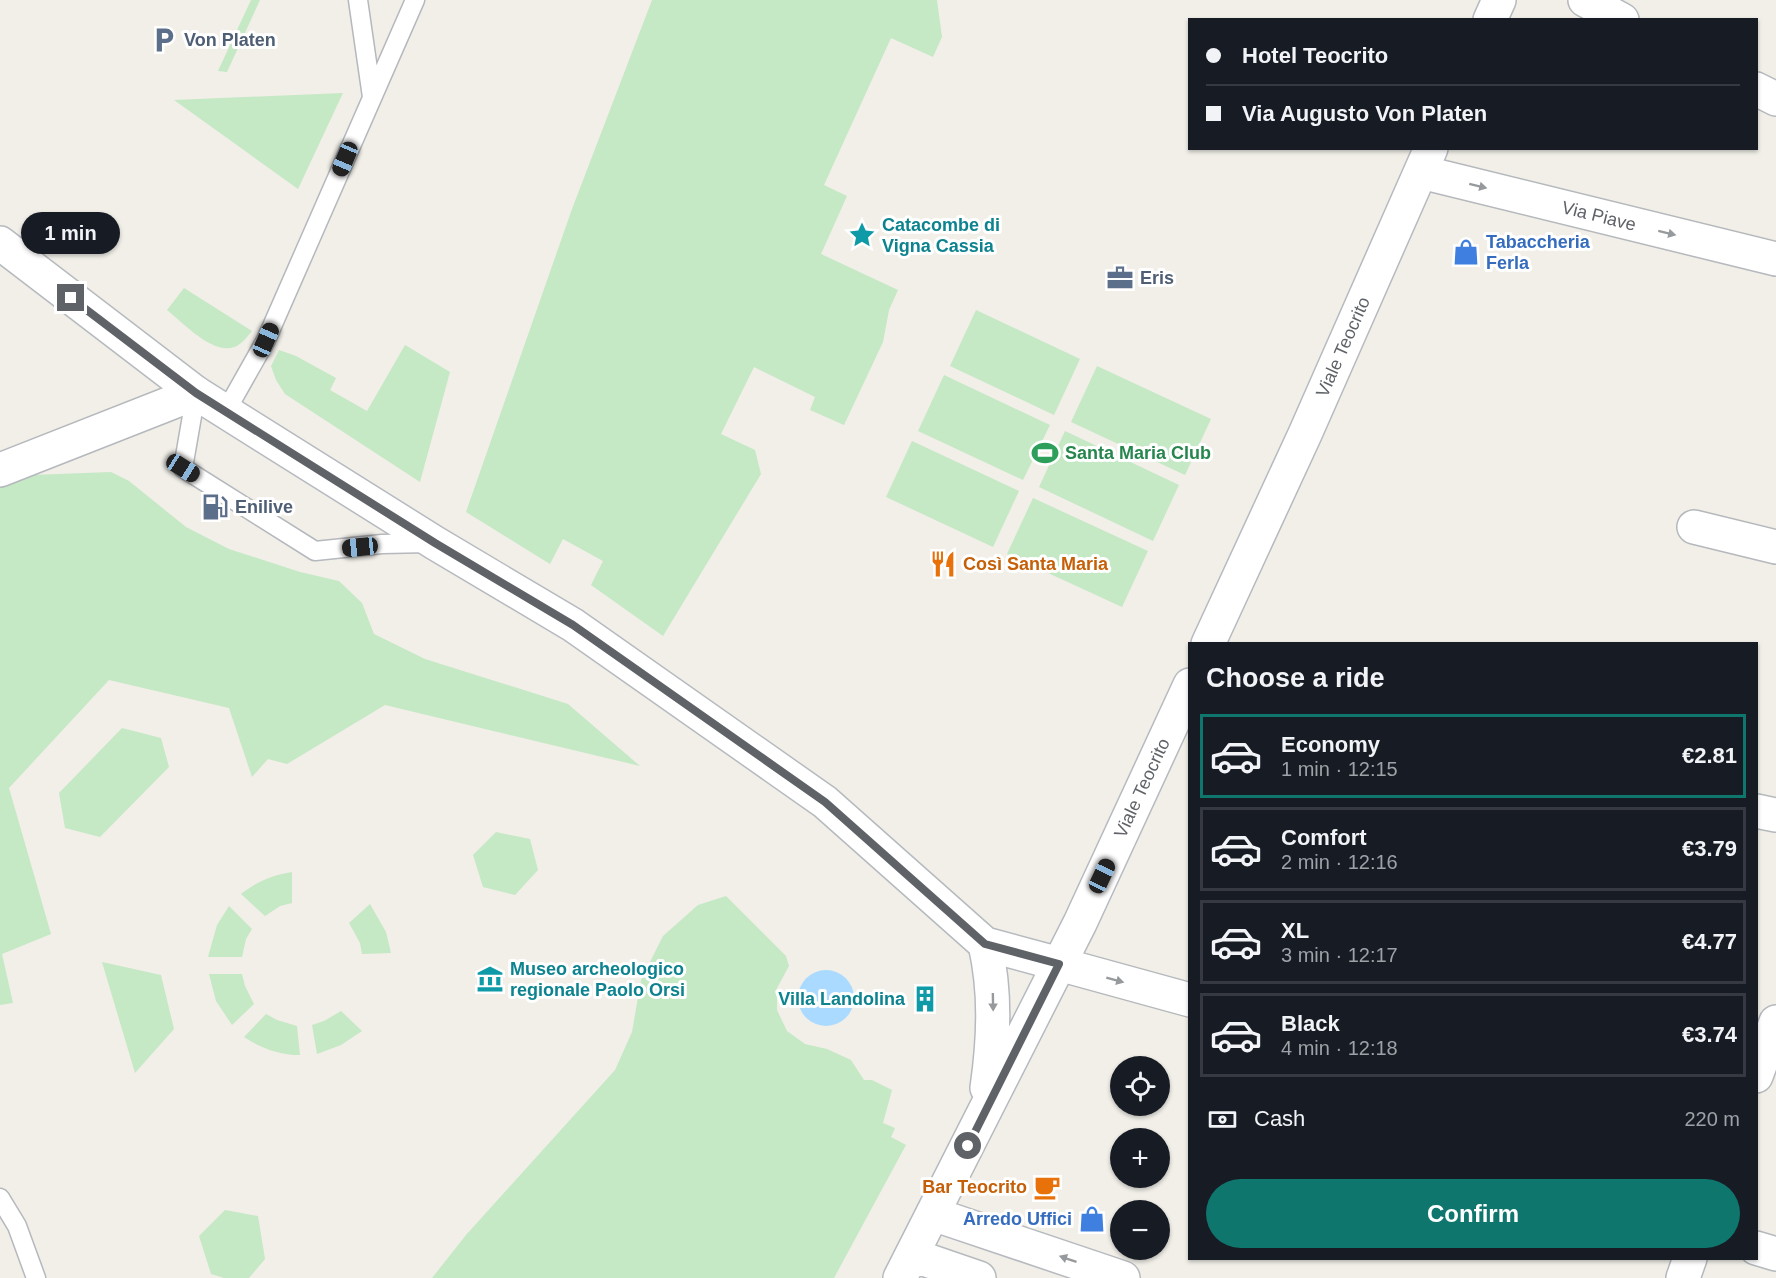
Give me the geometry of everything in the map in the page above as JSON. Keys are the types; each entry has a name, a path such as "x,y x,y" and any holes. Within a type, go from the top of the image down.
{"main road":[{"path":"1491,18 1499,0"},
{"path":"1585,0 1618,18"},
{"path":"1758,90 1776,99"},
{"name":"Via Piave","path":"1426,160 1776,259"},
{"name":"Viale Teocrito","path":"1209,642 1305,434 1426,160"},
{"path":"0,243 196,393 435,543 573,625 825,802 985,944 1188,999"},
{"path":"0,470 196,393"},
{"path":"1694,527 1776,547"},
{"name":"Viale Teocrito","path":"906,1267 1080,923 1188,689"},
{"path":"1758,811 1776,815"},
{"path":"984,1112 993,1045 992,987 985,944"},
{"path":"1758,1071 1774,1035"},
{"path":"933,1214 1123,1278"},
{"path":"1758,1249 1776,1254"},
{"path":"1683,1278 1689,1260"},
{"path":"906,1267 979,1278"}],"lane":[{"path":"358,0 372,97"},
{"path":"226,411 266,340 415,0"},
{"path":"196,393 183,468 315,551 382,544 435,543"},
{"path":"0,1198 16,1226 36,1278"}],"green space":[{"path":"251,0 260,0 227,72 218,71"},
{"path":"652,0 937,0 942,37 933,57 891,38 824,185 847,196 821,254 898,290 889,310 883,342 844,425 810,410 815,397 754,367 721,434 755,450 761,474 663,636 591,585 603,561 563,539 550,564 466,512 572,209"},
{"path":"343,93 298,189 174,100"},
{"path":"184,288 252,331 240,344 230,348 222,348 205,340 167,310"},
{"path":"976,310 1080,359 1054,415 950,366"},
{"path":"405,345 450,372 420,482 285,394 271,366 279,350 296,356 336,378 330,390 367,411"},
{"path":"1097,366 1211,419 1185,475 1071,422"},
{"path":"944,375 1050,425 1023,480 918,431"},
{"path":"1065,431 1179,485 1153,541 1039,487"},
{"path":"912,441 1019,491 993,547 886,497"},
{"path":"111,472 129,481 186,527 229,549 300,572 339,581 362,603 374,634 425,659 568,704 640,766 385,705 287,764 268,759 252,777 229,708 109,680 9,788 51,934 2,954 13,1003 0,1005 0,487 32,475"},
{"path":"1033,498 1148,551 1122,607 1007,554"},
{"path":"122,728 161,738 169,767 100,837 65,828 59,793"},
{"path":"496,832 530,839 538,870 515,895 483,887 473,855"},
{"path":"292,872 292,903 280,906 265,916 241,894 265,880"},
{"path":"726,896 786,956 789,966 777,988 777,1010 787,1031 805,1044 827,1049 851,1060 864,1080 872,1080 892,1090 883,1123 895,1128 891,1137 906,1145 834,1278 432,1278 466,1235 615,1070 632,1032 641,980 663,936 698,905"},
{"path":"370,904 386,932 391,953 362,954 360,943 349,923"},
{"path":"229,906 252,929 246,939 242,957 208,957 217,925"},
{"path":"102,962 161,975 174,1029 135,1073"},
{"path":"209,974 242,974 254,1004 232,1025 216,1001"},
{"path":"341,1011 362,1031 341,1045 317,1054 312,1025"},
{"path":"266,1014 297,1026 300,1055 270,1050 244,1037"},
{"path":"225,1210 258,1216 265,1259 249,1278 224,1278 211,1274 199,1236"}],"water":[{"path":"826,970 837,972 846,978 852,987 854,998 852,1009 846,1018 837,1024 826,1026 815,1024 806,1018 800,1009 798,998 800,987 806,978 815,972"}],"place":[{"name":"Von Platen","path":"164,40"},
{"name":"Catacombe di Vigna Cassia","path":"862,235"},
{"name":"Tabaccheria Ferla","path":"1466,252"},
{"name":"Eris","path":"1120,278"},
{"name":"Santa Maria Club","path":"1045,453"},
{"name":"Enilive","path":"215,507"},
{"name":"Così Santa Maria","path":"943,564"},
{"name":"Museo archeologico regionale Paolo Orsi","path":"490,979"},
{"name":"Villa Landolina","path":"925,999"},
{"name":"Bar Teocrito","path":"1047,1187"},
{"name":"Arredo Uffici","path":"1092,1219"}],"route":[{"path":"71,298 196,393 435,543 573,625 825,802 985,944 1059,964 968,1146"}]}
